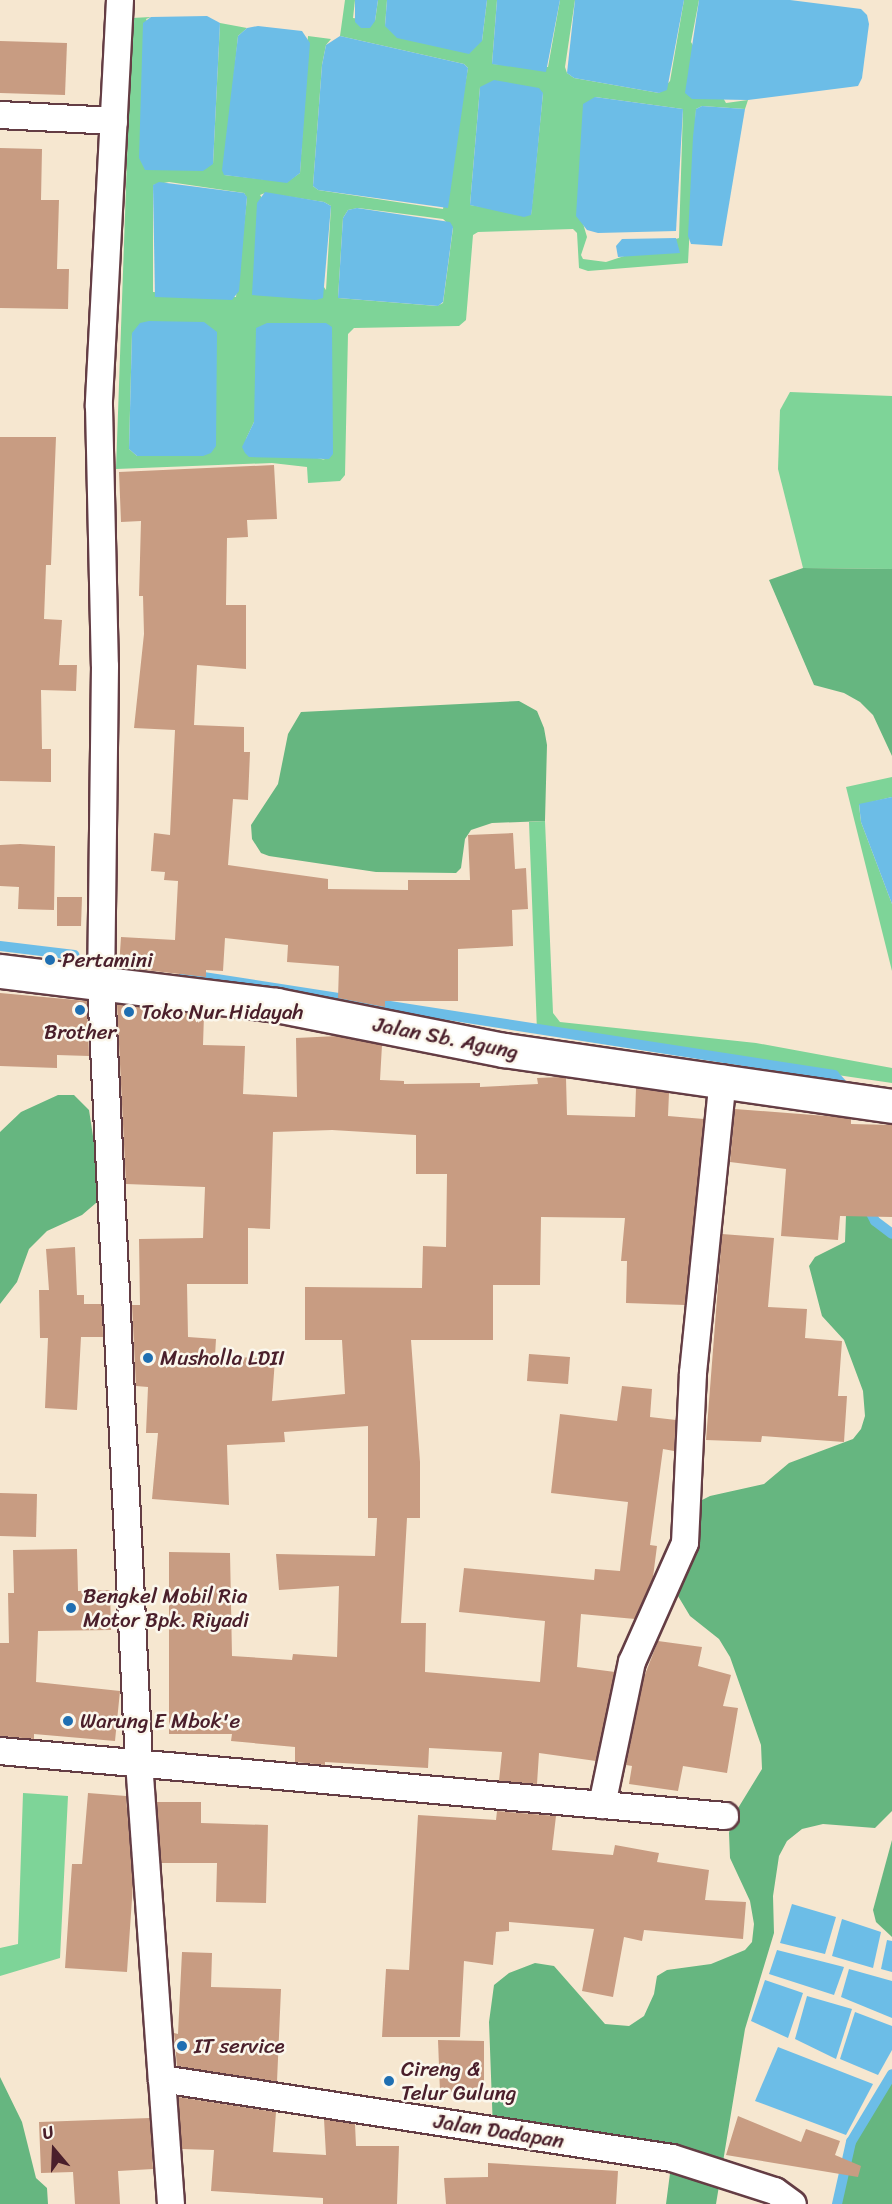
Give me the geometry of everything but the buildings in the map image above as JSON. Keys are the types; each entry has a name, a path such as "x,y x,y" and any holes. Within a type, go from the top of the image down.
{"street":[{"path":"120,0 99,406 105,666 101,986 139,1762 171,2204"},
{"path":"0,115 114,121"},
{"name":"Jalan Sb. Agung","path":"0,971 101,986 276,1005 504,1050 723,1079 892,1106"},
{"path":"602,1805 632,1662 685,1543 693,1373 723,1079"},
{"path":"0,1751 725,1816"},
{"name":"Jalan Dadapan","path":"162,2079 672,2158 775,2191 793,2204"}],"green space":[{"path":"345,0 355,0 353,18 375,21 378,0 387,0 385,26 482,41 487,0 497,0 492,64 548,67 560,0 575,0 565,67 567,73 574,78 659,93 670,81 684,0 699,0 691,42 726,103 748,100 745,109 702,106 696,109 688,263 588,271 579,268 577,233 573,229 478,232 473,235 466,320 459,326 354,328 348,334 345,475 340,481 308,483 307,467 272,463 116,469 132,18 151,17 146,19 213,164 220,23 247,28 238,36 224,175 287,182 300,173 308,36 331,39 326,45 322,65 313,186 318,190 443,209 468,68 464,64 340,36","holes":["480,87 543,93 531,215 470,205","595,97 683,109 679,238 606,262 583,259 581,255 587,237 582,220","169,182 244,193 247,198 236,297 153,292 153,185","265,193 324,202 331,206 326,290 260,195","358,208 443,219 453,228 443,303 437,306 338,298 343,218 348,210","132,333 203,456 137,456 129,449","254,422 325,460 246,439"]},
{"path":"790,392 892,396 892,569 803,568 778,469 780,410"},
{"path":"803,568 892,569 892,756 873,715 860,702 844,693 814,685 769,580"},
{"path":"519,701 537,711 544,728 547,745 545,821 492,823 471,830 465,839 461,868 456,873 376,872 269,856 261,853 252,839 251,825 278,784 288,734 301,712"},
{"path":"892,777 892,797 859,805 861,822 892,904 892,971 846,787"},
{"path":"545,821 553,1013 560,1022 756,1043 892,1068 892,1083 537,1031 529,822"},
{"path":"58,1095 74,1095 89,1110 100,1182 96,1203 82,1215 47,1231 29,1249 17,1282 0,1304 0,1132 21,1112"},
{"path":"870,1213 892,1234 892,1811 875,1828 823,1824 802,1829 787,1841 779,1856 773,1896 774,1933 745,2029 716,2204 666,2204 672,2158 493,2130 489,2022 494,1985 509,1973 535,1963 554,1966 605,2024 629,2026 644,2016 654,1994 657,1976 667,1970 711,1964 745,1950 752,1942 754,1924 750,1901 730,1858 729,1833 732,1818 762,1769 761,1745 730,1657 719,1639 690,1616 678,1596 672,1576 696,1503 710,1496 764,1484 789,1463 853,1439 861,1429 865,1416 863,1391 844,1340 822,1316 809,1266 815,1257 845,1242 846,1215"},
{"path":"23,1793 68,1796 60,1958 0,1976 0,1948 18,1944"},
{"path":"892,1840 892,1937 876,1922 873,1910"},
{"path":"892,2074 892,2204 837,2204 851,2142"},
{"path":"0,2077 22,2122 36,2178 47,2188 48,2204 0,2204"}],"water":[{"path":"355,0 378,0 375,21 370,28 361,28 355,22"},
{"path":"387,0 487,0 482,41 469,54 397,38 385,26"},
{"path":"497,0 560,0 546,72 492,64"},
{"path":"575,0 684,0 667,90 659,93 574,78 567,73"},
{"path":"699,0 790,0 861,9 867,15 869,24 862,78 858,86 748,100 692,99 685,93"},
{"path":"207,16 220,23 213,164 203,171 145,170 139,158 143,23 151,17"},
{"path":"258,26 302,31 310,43 300,173 287,183 224,175 222,170 238,36 247,28"},
{"path":"340,36 464,64 468,68 448,208 318,190 313,186 322,65 326,45"},
{"path":"494,80 539,88 543,93 532,209 531,215 524,217 470,205 480,87"},
{"path":"595,97 683,109 676,231 598,233 587,230 576,216 583,104"},
{"path":"702,106 745,109 722,246 691,244 688,236 696,109"},
{"path":"159,182 244,193 247,197 239,291 232,300 155,297 153,185"},
{"path":"265,192 324,202 331,206 323,298 316,300 252,295 257,203"},
{"path":"357,208 450,222 453,227 443,302 438,306 338,298 343,218 348,210"},
{"path":"676,238 680,253 618,257 616,246 622,239"},
{"path":"149,321 204,322 217,332 216,446 211,453 203,456 137,456 129,449 132,333 140,323"},
{"path":"267,323 326,323 332,327 333,454 329,459 249,457 242,447 254,422 256,328"},
{"path":"892,797 892,904 861,822 859,804"},
{"path":"792,1904 836,1917 825,1954 780,1943"},
{"path":"842,1919 881,1932 873,1968 832,1956"},
{"path":"887,1940 892,1941 892,1972 881,1969"},
{"path":"777,1950 844,1967 834,1995 769,1974"},
{"path":"849,1969 892,1981 892,2018 841,1997"},
{"path":"765,1980 803,1993 788,2038 751,2021"},
{"path":"807,1996 852,2009 836,2059 795,2039"},
{"path":"855,2012 892,2026 892,2050 878,2075 840,2059"},
{"path":"778,2047 873,2084 846,2135 755,2101"}],"waterway":[{"path":"0,946 74,955"},
{"path":"184,974 834,1075 851,1094"},
{"path":"867,1206 875,1221 892,1234"},
{"path":"837,2204 851,2142 892,2074"}],"place":[{"name":"Pertamini","path":"50,960"},
{"name":"Brother","path":"80,1010"},
{"name":"Toko Nur Hidayah","path":"129,1012"},
{"name":"Musholla LDII","path":"148,1358"},
{"name":"Bengkel Mobil Ria Motor Bpk. Riyadi","path":"71,1608"},
{"name":"Warung E Mbok'e","path":"68,1721"},
{"name":"IT service","path":"182,2046"},
{"name":"Cireng & Telur Gulung","path":"389,2081"}]}
